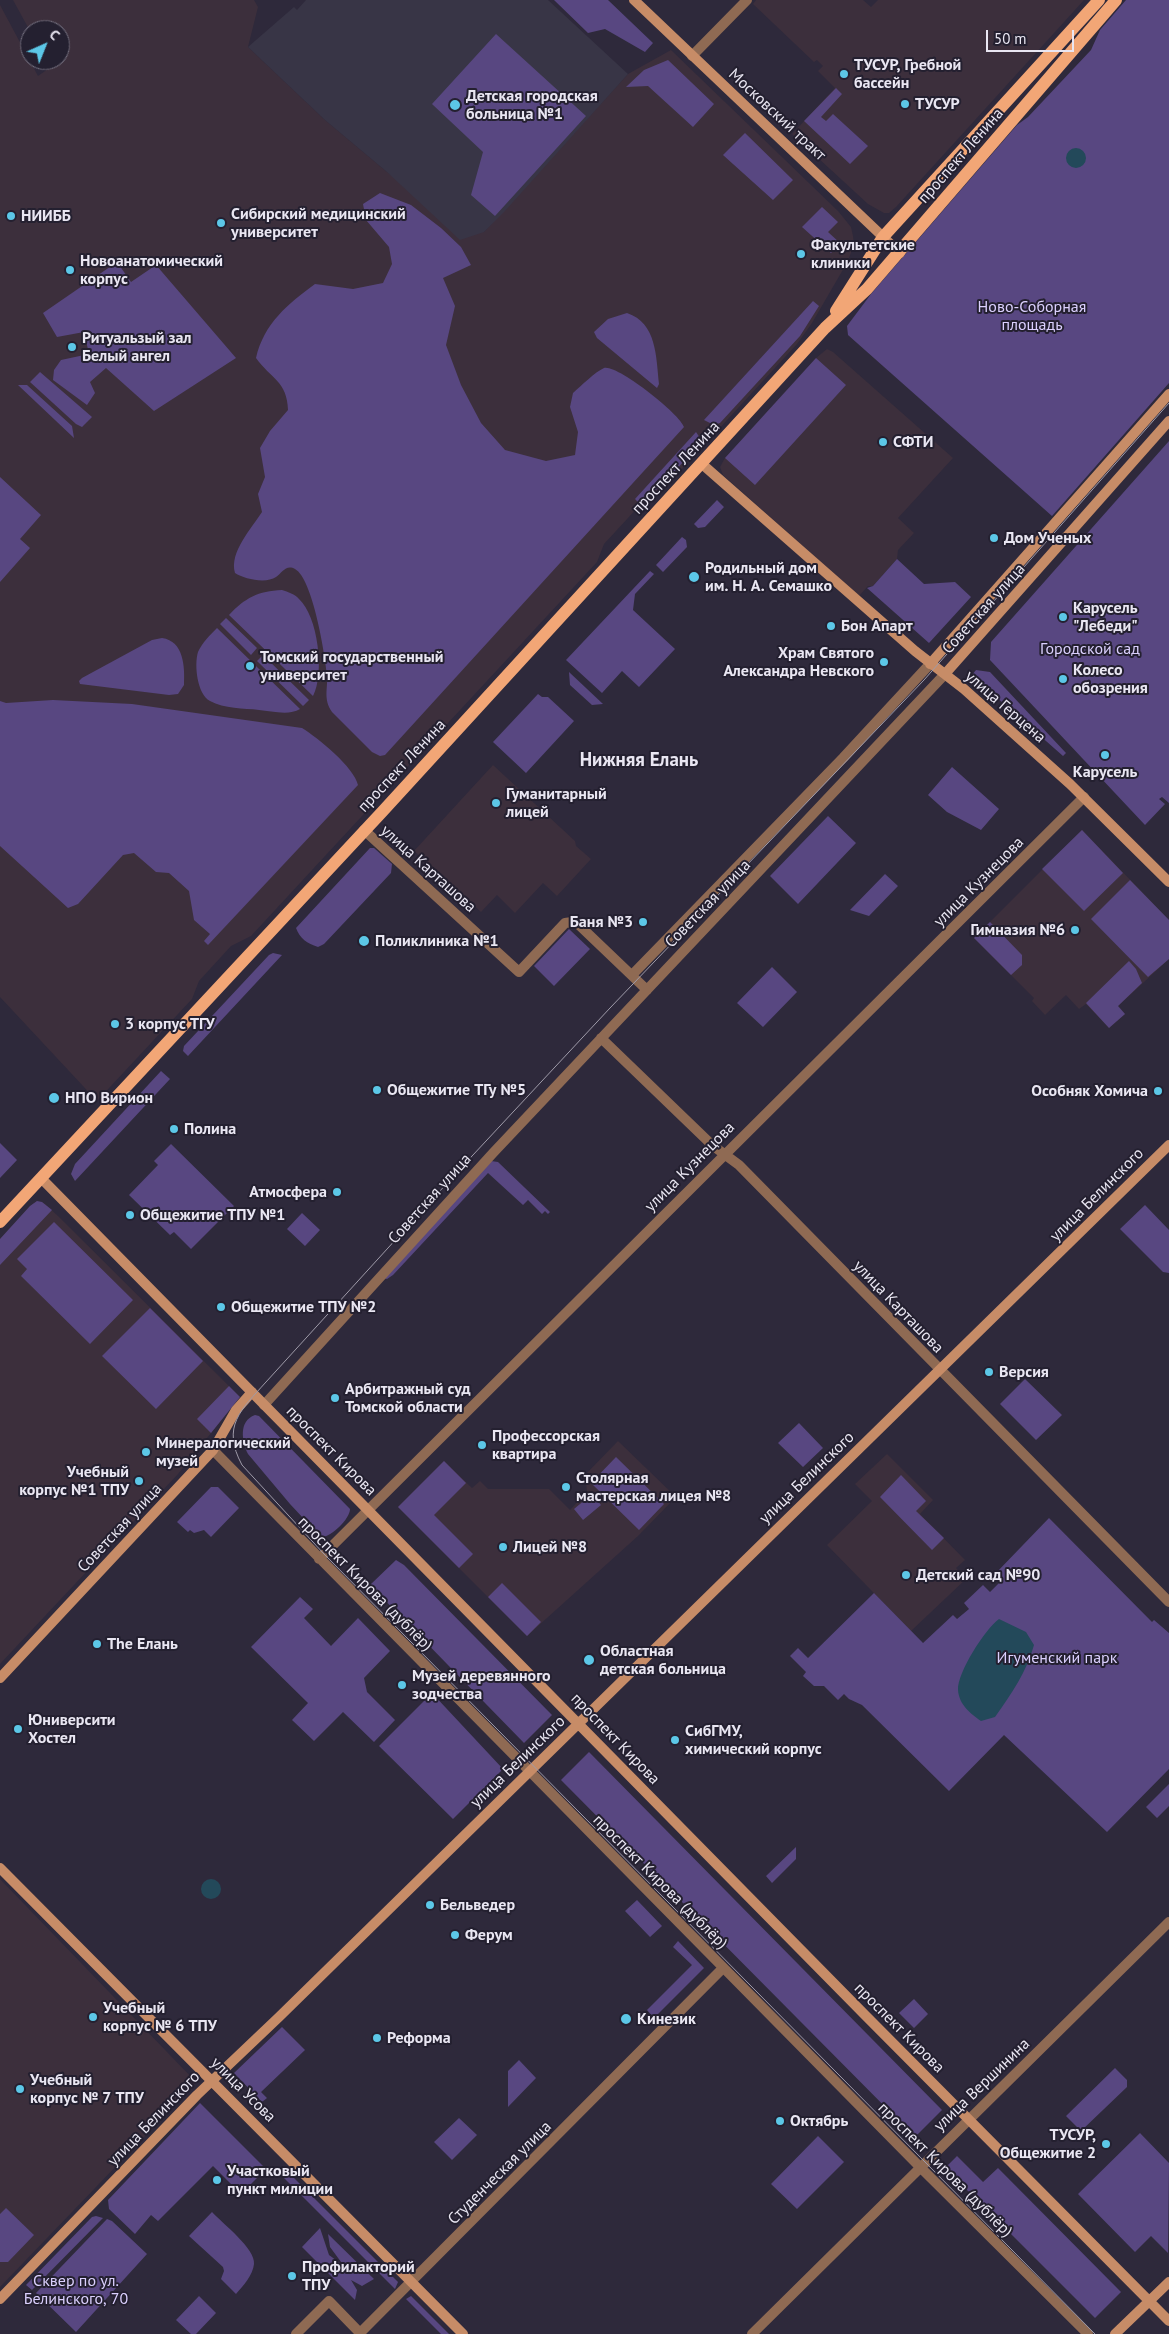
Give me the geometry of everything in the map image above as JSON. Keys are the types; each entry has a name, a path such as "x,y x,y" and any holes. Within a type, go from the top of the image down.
{"main road":[{"name":"проспект Ленина","path":"825,328 883,237 1099,0"},
{"name":"проспект Ленина","path":"0,1222 702,464 825,328 866,289 900,252 1116,0"}],"street":[{"name":"Московский тракт","path":"634,0 900,252"},
{"path":"692,56 747,0"},
{"name":"Советская улица","path":"632,975 843,758 930,664 1169,394"},
{"name":"Советская улица","path":"264,1405 466,1181 945,674 1169,421"},
{"name":"улица Герцена","path":"702,464 1084,797 1169,882"},
{"name":"улица Кузнецова","path":"319,1559 724,1154 1005,878 1084,797"},
{"name":"улица Карташова","path":"364,830 519,972 566,923 572,922 579,925 647,990"},
{"name":"улица Карташова","path":"601,1038 712,1145 739,1165 1169,1602"},
{"name":"улица Белинского","path":"0,2299 213,2080 1169,1145"},
{"name":"проспект Кирова","path":"41,1178 1169,2321"},
{"name":"Советская улица","path":"0,1678 213,1450 236,1410 252,1392"},
{"name":"проспект Кирова (дублёр)","path":"213,1450 723,1968 1088,2334"},
{"name":"улица Усова","path":"0,1868 213,2080 463,2334"},
{"name":"улица Вершинина","path":"752,2334 1169,1922"},
{"name":"Студенческая улица","path":"296,2334 329,2301 360,2333 723,1968"},
{"path":"1115,2334 1169,2282"}],"shaded area":[{"name":"Томский государственный университет","path":"13,0 254,0 258,7 248,47 325,120 387,172 484,232 628,74 671,50 838,211 851,227 854,244 848,261 812,323 797,344 658,495 640,505 604,544 597,562 251,936 231,946 199,981 192,999 97,1101 0,997 0,5 20,42 20,70 35,70 38,76 47,70 70,70 70,20 24,20"},
{"name":"Детская городская больница №1","path":"306,0 548,0 628,74 484,232 460,240 387,172 325,120 248,47 294,7 297,10"},
{"name":"ТУСУР","path":"756,0 863,0 871,7 878,0 1084,0 896,207 889,213 884,213 868,204 792,134 835,88 818,71 823,66 817,60 814,62 753,4"},
{"path":"827,349 833,352 953,458 898,518 914,533 898,550 897,559 873,586 868,586 859,596 723,475 720,467 725,458 816,358"},
{"name":"Гуманитарный лицей","path":"493,765 575,841 576,846 591,859 557,896 543,883 515,913 497,895 481,912 414,851"},
{"name":"Гимназия №6","path":"1082,830 1169,920 1169,959 1118,1006 1125,1014 1109,1028 1086,1004 1079,1009 1066,995 1045,1015 1032,1001 1034,998 974,938"},
{"path":"37,1201 45,1204 58,1216 240,1397 178,1474 0,1664 0,1239 30,1206"},
{"path":"618,1441 676,1497 638,1536 527,1636 398,1507 444,1461 472,1488 480,1481 488,1489 549,1489 570,1510 587,1492 585,1475"},
{"path":"887,1454 933,1500 920,1514 965,1560 956,1568 966,1579 911,1631 827,1545 872,1501 855,1484"},
{"path":"0,1879 195,2081 192,2087 0,2287"}],"green space":[{"path":"554,0 608,0 653,43 645,52 605,29 588,33"},
{"name":"Ново-Соборная площадь","path":"1126,0 1169,0 1169,383 1052,516 848,335 847,326 871,294 1017,125 1028,117 1091,50 1100,30"},
{"path":"496,34 586,116 495,216 471,195 483,152 432,104"},
{"path":"668,60 714,104 693,127 648,86 626,87 644,70"},
{"path":"836,88 842,94 821,117 826,121 833,114 868,146 850,164 804,121"},
{"path":"745,133 793,180 773,200 723,155"},
{"path":"380,193 411,205 441,228 461,247 471,265 443,278 455,306 446,345 461,385 481,423 505,450 546,461 575,455 578,432 570,407 573,393 604,368 611,369 634,381 672,412 684,427 385,755 380,756 372,752 329,707 327,675 321,635 313,602 301,576 295,569 289,568 272,579 255,580 235,573 234,565 235,557 242,541 262,512 258,494 265,477 260,448 270,431 288,410 285,393 281,386 256,358 260,346 265,334 278,315 315,284 353,289 383,283 392,264 389,247 366,220 363,204"},
{"path":"822,207 838,222 828,232 840,243 831,253 802,227"},
{"path":"117,262 131,282 156,265 236,358 154,411 106,368 90,382 95,393 87,405 53,380 54,370 61,360 89,354 84,332 57,337 43,313"},
{"path":"813,301 819,306 800,336 720,423 714,425 704,420"},
{"path":"627,313 637,318 650,333 657,363 659,384 657,388 597,338 594,332 608,319"},
{"path":"816,358 846,385 755,485 725,458"},
{"path":"40,372 92,417 82,427 76,424 30,382"},
{"path":"18,385 27,385 72,426 74,438"},
{"path":"696,432 700,438 699,445 660,487 638,502 635,499"},
{"name":"Городской сад","path":"1169,441 1169,803 1162,797 1159,799 1165,804 1145,825 990,660 991,642"},
{"path":"0,477 41,515 20,539 30,548 0,582"},
{"path":"717,500 724,507 705,527 698,528 694,524"},
{"path":"682,537 686,540 687,547 663,572 656,565"},
{"path":"897,559 924,584 955,582 971,597 929,643 867,588 873,586"},
{"path":"650,571 654,574 635,594 633,610 675,649 639,687 622,671 602,693 566,660"},
{"path":"282,590 296,596 306,607 315,631 318,646 319,674 313,696 229,615 252,596"},
{"path":"226,618 257,648 251,655 220,624"},
{"path":"217,628 300,709 285,713 221,706 210,701 199,686 197,658 202,645"},
{"path":"162,638 175,644 182,656 184,685 178,694 169,695 80,684 79,681 82,678 152,640"},
{"path":"263,655 309,700 303,706 257,661"},
{"path":"976,670 990,672 1066,753 1063,756 978,681 974,685 968,680"},
{"path":"569,672 603,704 592,705 570,685"},
{"path":"538,694 542,697 548,697 574,721 526,773 493,742"},
{"path":"53,700 132,704 302,728 343,762 358,785 208,945 204,941 210,934 194,920 189,891 169,873 156,872 134,853 123,855 78,904 68,908 0,846 0,701 6,703"},
{"path":"952,767 999,809 981,830 947,812 928,795"},
{"path":"828,816 856,843 798,904 770,876"},
{"path":"1082,830 1123,873 1084,911 1042,869"},
{"path":"370,848 374,848 392,864 391,873 324,944 318,947 307,942 296,928"},
{"path":"885,874 898,886 869,916 850,910"},
{"path":"1130,880 1169,920 1169,959 1148,977 1091,919"},
{"path":"990,922 1022,955 1022,965 1011,975 974,938"},
{"path":"569,929 590,949 554,986 534,966"},
{"path":"273,953 282,955 188,1056 183,1051 184,1046 269,955"},
{"path":"1129,961 1136,969 1142,983 1118,1006 1125,1014 1109,1028 1086,1003"},
{"path":"772,967 797,992 763,1027 737,1003"},
{"path":"161,1071 170,1079 75,1181 71,1174 75,1164"},
{"path":"0,1143 17,1160 0,1178"},
{"path":"171,1144 234,1206 191,1249 174,1232 170,1235 129,1195 158,1165 154,1161"},
{"path":"491,1161 498,1162 550,1212 548,1214 545,1211 542,1214 528,1200 523,1205 488,1173 393,1275 387,1279 383,1278"},
{"path":"37,1201 42,1202 52,1210 0,1265 0,1239 30,1206"},
{"path":"1145,1205 1169,1230 1169,1273 1163,1272 1120,1229"},
{"path":"302,1213 320,1230 305,1246 287,1229"},
{"path":"54,1222 133,1300 90,1344 21,1276 27,1269 17,1259"},
{"path":"150,1308 203,1361 156,1409 102,1356"},
{"path":"1025,1379 1062,1415 1036,1440 1000,1404"},
{"path":"229,1386 240,1397 211,1433 197,1419"},
{"path":"255,1415 259,1416 350,1509 347,1518 335,1531 322,1537 318,1534 248,1454 244,1444 243,1432 246,1422"},
{"path":"799,1423 823,1448 803,1467 778,1443"},
{"path":"616,1457 664,1504 639,1530 591,1483"},
{"path":"444,1461 466,1483 434,1515 473,1554 459,1568 398,1507"},
{"path":"901,1475 926,1501 916,1511 944,1538 932,1550 880,1497"},
{"path":"211,1487 218,1487 239,1508 211,1537 204,1530 194,1533 190,1530 188,1532 177,1522"},
{"path":"592,1494 601,1505 583,1520 574,1509"},
{"name":"Игуменский парк","path":"1049,1518 1152,1622 1154,1620 1169,1633 1169,1769 1107,1832 1004,1735 949,1791 862,1705 849,1699 844,1694 838,1700 824,1686 814,1686 803,1676 806,1672 790,1656 798,1648 808,1658 874,1593 923,1643 953,1615 957,1619 969,1609 964,1603 983,1585 990,1592 1001,1581 995,1574"},
{"path":"396,1560 404,1565 552,1715 524,1743 370,1585"},
{"path":"502,1583 541,1622 527,1636 488,1597"},
{"path":"300,1597 313,1609 304,1618 331,1646 358,1618 390,1651 364,1678 367,1692 395,1720 374,1742 343,1712 314,1741 292,1720 308,1703 251,1647"},
{"path":"432,1693 503,1769 453,1819 379,1746"},
{"path":"589,1752 942,2110 915,2137 561,1780"},
{"path":"1169,1784 1169,1806 1157,1818 1146,1807"},
{"path":"796,1847 796,1859 772,1883 766,1876"},
{"path":"637,1900 662,1926 650,1937 625,1911"},
{"path":"678,1941 704,1968 654,2018 647,2010 692,1965 673,1947"},
{"path":"914,1999 928,2014 914,2028 899,2013"},
{"path":"282,2027 305,2050 261,2092 267,2098 262,2102 234,2073"},
{"path":"519,2060 536,2078 508,2107 508,2071"},
{"path":"1115,2068 1127,2080 1127,2087 1081,2131 1066,2116"},
{"path":"200,2103 266,2169 241,2194 213,2166 158,2221 151,2215 135,2234 109,2209 108,2200"},
{"path":"459,2118 477,2135 452,2160 434,2142"},
{"path":"1140,2133 1169,2163 1168,2253 1151,2236 1135,2252 1078,2194"},
{"path":"818,2136 844,2162 797,2209 771,2184"},
{"path":"957,2156 983,2182 998,2168 1121,2292 1095,2318 945,2168"},
{"path":"284,2168 398,2282 395,2289 279,2173"},
{"path":"6,2208 34,2235 8,2262 0,2262 0,2214"},
{"path":"212,2212 238,2237 250,2251 253,2258 252,2272 236,2294 221,2279 224,2271 223,2267 189,2236"},
{"path":"92,2217 103,2218 32,2290 26,2285"},
{"name":"Сквер по ул. Белинского, 70","path":"107,2219 112,2221 147,2254 76,2332 36,2293"},
{"path":"320,2228 329,2255 344,2266 330,2247 328,2234 374,2279 362,2286 351,2280 357,2290 355,2300 302,2247"},
{"path":"199,2296 216,2313 196,2334 191,2334 176,2320"},
{"path":"411,2296 449,2334 441,2334 406,2299"}],"water":[{"path":"1076,148 1083,151 1086,158 1083,165 1076,168 1069,165 1066,158 1069,151"},
{"path":"999,1619 1026,1632 1034,1645 1023,1674 995,1717 981,1721 963,1705 958,1690 959,1682 973,1652 993,1624"},
{"path":"211,1879 218,1882 221,1889 218,1896 211,1899 204,1896 201,1889 204,1882"}],"tram line":[{"path":"1095,2334 324,1554 242,1465 233,1440 237,1419 249,1401 459,1170 610,1008 924,680 1169,403"}],"place":[{"name":"ТУСУР, Гребной бассейн","path":"844,74"},
{"name":"ТУСУР","path":"905,104"},
{"name":"Детская городская больница №1","path":"455,105"},
{"name":"НИИББ","path":"11,216"},
{"name":"Сибирский медицинский университет","path":"221,223"},
{"name":"Факультетские клиники","path":"801,254"},
{"name":"Новоанатомический корпус","path":"70,270"},
{"name":"Ритуальзый зал Белый ангел","path":"72,347"},
{"name":"СФТИ","path":"883,442"},
{"name":"Дом Ученых","path":"994,538"},
{"name":"Родильный дом им. Н. А. Семашко","path":"694,577"},
{"name":"Карусель \"Лебеди\"","path":"1063,617"},
{"name":"Бон Апарт","path":"831,626"},
{"name":"Храм Святого Александра Невского","path":"884,662"},
{"name":"Томский государственный университет","path":"250,666"},
{"name":"Колесо обозрения","path":"1063,679"},
{"name":"Карусель","path":"1105,755"},
{"name":"Гуманитарный лицей","path":"496,803"},
{"name":"Баня №3","path":"643,922"},
{"name":"Гимназия №6","path":"1075,930"},
{"name":"Поликлиника №1","path":"364,941"},
{"name":"3 корпус ТГУ","path":"115,1024"},
{"name":"Общежитие ТГу №5","path":"377,1090"},
{"name":"Особняк Хомича","path":"1158,1091"},
{"name":"НПО Вирион","path":"54,1098"},
{"name":"Полина","path":"174,1129"},
{"name":"Атмосфера","path":"337,1192"},
{"name":"Общежитие ТПУ №1","path":"130,1215"},
{"name":"Общежитие ТПУ №2","path":"221,1307"},
{"name":"Версия","path":"989,1372"},
{"name":"Арбитражный суд Томской области","path":"335,1398"},
{"name":"Профессорская квартира","path":"482,1445"},
{"name":"Минералогический музей","path":"146,1452"},
{"name":"Учебный корпус №1 ТПУ","path":"139,1481"},
{"name":"Столярная мастерская лицея №8","path":"566,1487"},
{"name":"Лицей №8","path":"503,1547"},
{"name":"Детский сад №90","path":"906,1575"},
{"name":"The Елань","path":"97,1644"},
{"name":"Областная детская больница","path":"589,1660"},
{"name":"Музей деревянного зодчества","path":"402,1685"},
{"name":"Юниверсити Хостел","path":"18,1729"},
{"name":"СибГМУ, химический корпус","path":"675,1740"},
{"name":"Бельведер","path":"430,1905"},
{"name":"Ферум","path":"455,1935"},
{"name":"Учебный корпус № 6 ТПУ","path":"93,2017"},
{"name":"Кинезик","path":"626,2019"},
{"name":"Реформа","path":"377,2038"},
{"name":"Учебный корпус № 7 ТПУ","path":"20,2089"},
{"name":"Октябрь","path":"780,2121"},
{"name":"ТУСУР, Общежитие 2","path":"1106,2144"},
{"name":"Участковый пункт милиции","path":"217,2180"},
{"name":"Профилакторий ТПУ","path":"292,2276"}],"district":[{"name":"Нижняя Елань","path":"639,761"}]}
